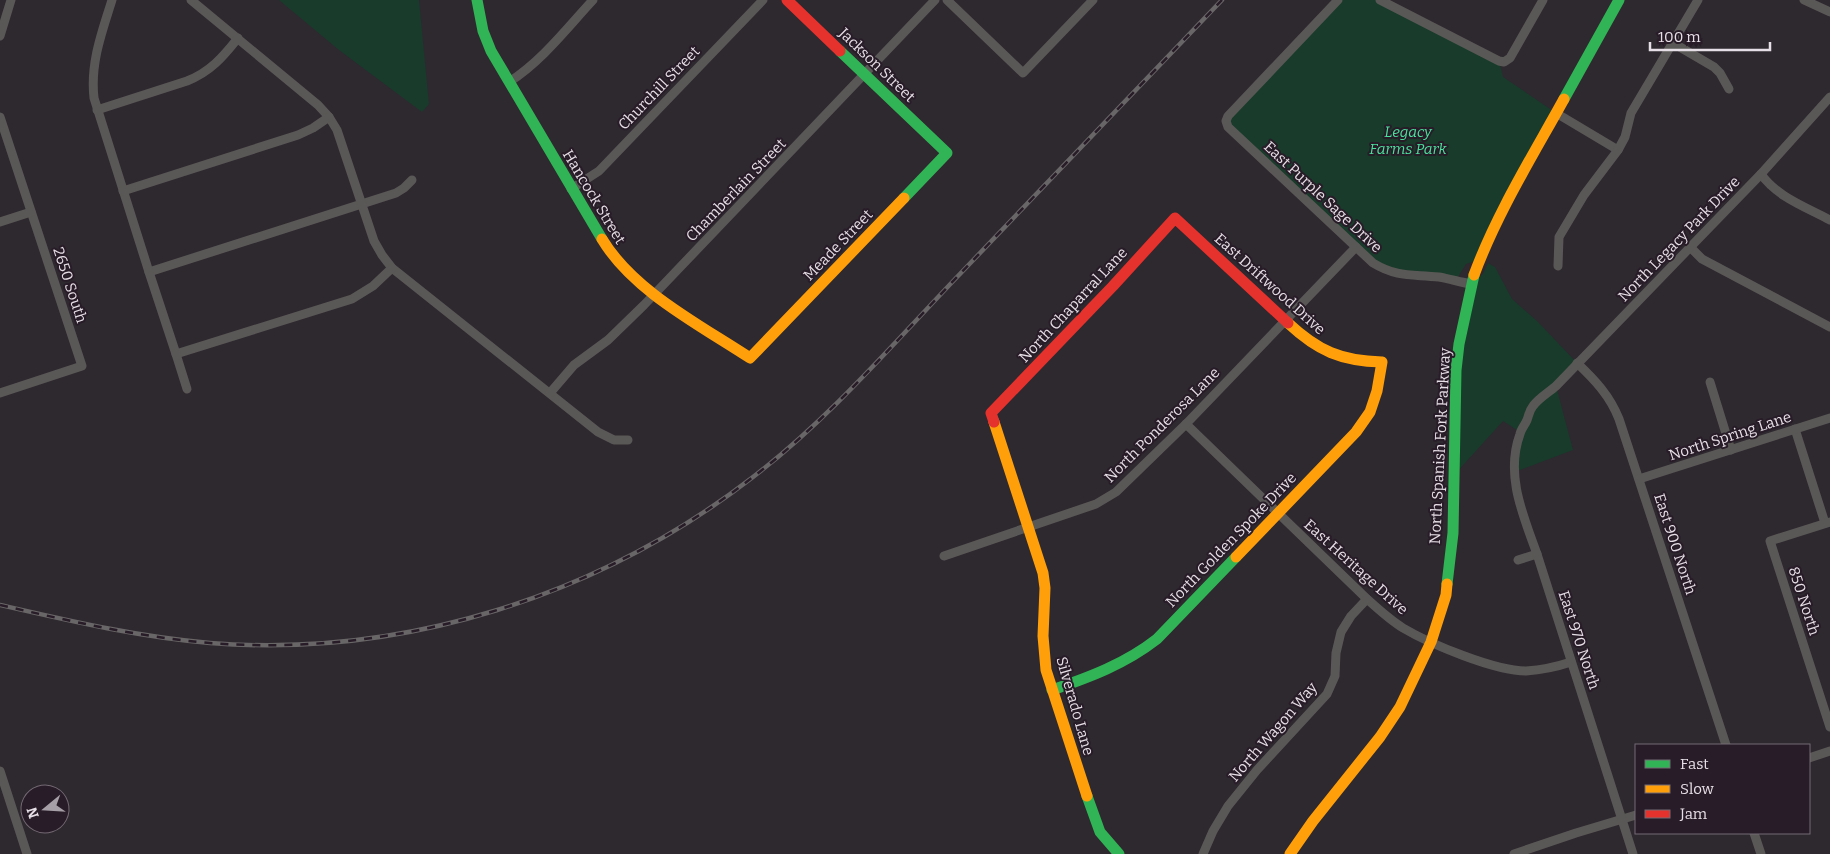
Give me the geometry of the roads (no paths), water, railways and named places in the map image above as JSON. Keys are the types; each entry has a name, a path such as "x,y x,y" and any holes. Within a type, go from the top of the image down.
{"street":[{"path":"1,32 11,0"},
{"path":"112,0 93,67 93,88 97,110 187,389"},
{"path":"191,0 318,105 329,117 340,136 374,241 392,268 603,436 614,440 628,440"},
{"name":"Hancock Street","path":"477,0 483,31 491,51 571,190 612,256 655,294 750,358"},
{"path":"509,82 528,69 593,0"},
{"name":"Churchill Street","path":"571,190 599,171 763,0"},
{"name":"Jackson Street","path":"787,0 947,153"},
{"name":"Chamberlain Street","path":"550,393 570,369 608,340 655,294 936,0"},
{"path":"947,0 1023,73 1093,0"},
{"name":"East Purple Sage Drive","path":"1338,0 1228,116 1226,121 1228,127 1373,263 1386,271 1399,275 1439,277 1470,284"},
{"path":"1380,0 1504,62 1510,58 1543,0"},
{"name":"North Spanish Fork Parkway","path":"1290,854 1313,821 1380,737 1400,707 1431,642 1446,595 1453,533 1456,370 1470,284 1498,219 1619,0"},
{"path":"1558,266 1559,237 1584,195 1618,150 1625,137 1631,113 1698,0"},
{"path":"1804,0 1830,12"},
{"path":"97,110 200,75 218,62 238,38"},
{"path":"1673,43 1714,67 1720,73 1729,89"},
{"name":"North Legacy Park Drive","path":"1520,432 1542,404 1544,397 1761,174 1828,102"},
{"path":"1556,113 1618,150"},
{"name":"2650 South","path":"0,117 82,366 0,393"},
{"path":"123,191 298,135 329,117"},
{"name":"Meade Street","path":"750,358 947,153"},
{"path":"1761,174 1768,184 1783,195 1830,220"},
{"path":"149,272 396,193 412,180"},
{"path":"0,222 31,212"},
{"name":"East Driftwood Drive","path":"1175,218 1303,338 1329,354 1343,359 1360,362 1382,362"},
{"name":"North Chaparral Lane","path":"991,413 1113,286 1175,218"},
{"name":"North Ponderosa Lane","path":"944,556 1096,504 1116,492 1186,424 1356,247"},
{"path":"1690,247 1702,259 1830,328"},
{"path":"176,354 352,299 373,286 392,268"},
{"name":"North Golden Spoke Drive","path":"1052,690 1107,671 1140,653 1156,640 1356,432 1370,412 1377,392 1382,362"},
{"name":"East 900 North","path":"1577,364 1597,383 1614,405 1726,744"},
{"path":"1710,382 1731,450"},
{"name":"Silverado Lane","path":"991,413 1043,573 1045,588 1044,651 1052,690 1094,819 1100,832 1120,854"},
{"name":"North Spring Lane","path":"1639,480 1830,418"},
{"name":"East Heritage Drive","path":"1186,424 1367,599 1388,618 1403,628 1431,642 1489,664 1505,668 1524,671 1571,662"},
{"path":"1795,429 1828,522"},
{"name":"East 970 North","path":"1520,432 1515,450 1514,473 1516,492 1634,854"},
{"name":"850 North","path":"1828,522 1770,542 1830,727"},
{"path":"1518,560 1537,554"},
{"name":"North Wagon Way","path":"1203,854 1213,831 1228,806 1257,770 1312,713 1327,694 1335,676 1336,653 1341,632 1351,616 1367,599"},
{"path":"1810,758 1830,751"},
{"path":"0,771 27,854"},
{"path":"1514,854 1535,851 1576,833 1635,815"},
{"path":"1754,834 1761,854"}],"railway":[{"path":"0,605 130,633 210,643 283,645 355,640 426,628 496,610 565,586 630,555 693,519 753,477 808,431 859,381 1222,0"}],"park label":[{"name":"Legacy Farms Park","path":"1408,140"}]}
